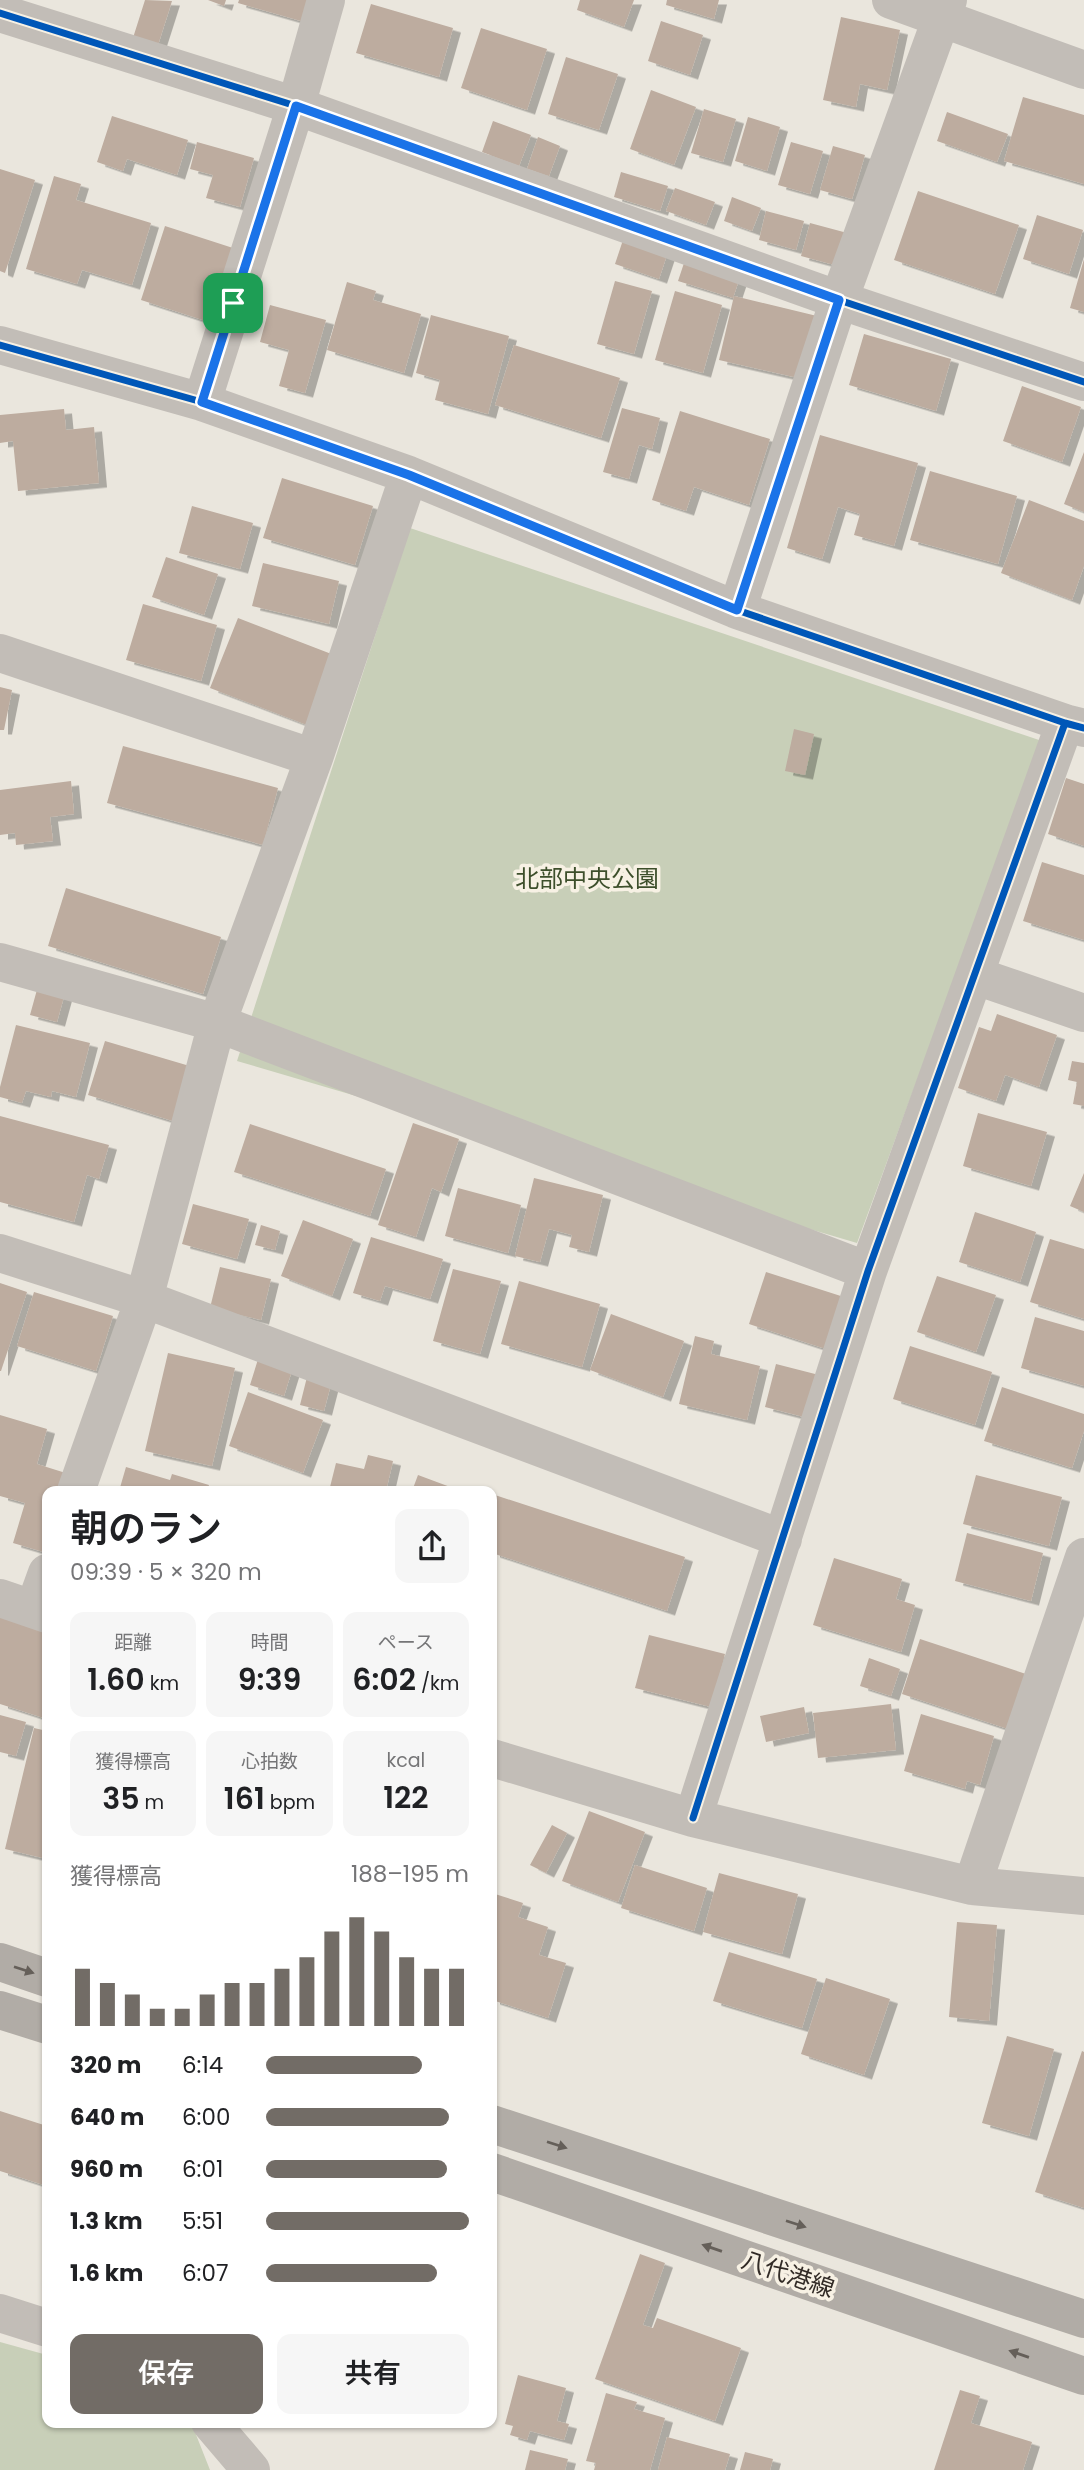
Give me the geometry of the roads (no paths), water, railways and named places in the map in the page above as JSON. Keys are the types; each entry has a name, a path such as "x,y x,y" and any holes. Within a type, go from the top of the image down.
{"main road":[{"path":"0,1962 42,1976"},
{"path":"0,2010 42,2023"},
{"name":"八代港線","path":"497,2126 1084,2319"},
{"name":"八代港線","path":"497,2174 1084,2376"}],"street":[{"path":"202,402 296,106 326,0"},
{"path":"891,0 946,9 1084,70"},
{"path":"737,610 839,300 946,9"},
{"path":"0,13 296,106 839,300 1084,382"},
{"path":"0,345 202,402 409,475 737,610 1074,725 975,976 868,1270 693,1818"},
{"path":"78,1486 144,1299 217,1023 314,758 409,475"},
{"path":"0,653 314,758"},
{"path":"0,962 217,1023 868,1270"},
{"path":"975,976 1084,1013"},
{"path":"0,1253 144,1299 783,1539"},
{"path":"972,1886 1084,1557"},
{"path":"27,1607 42,1582"},
{"path":"497,1759 693,1818 972,1886 1084,1896"},
{"path":"0,2313 42,2326"},
{"path":"215,2428 251,2470"}],"park label":[{"name":"北部中央公園","path":"587,878"}]}
